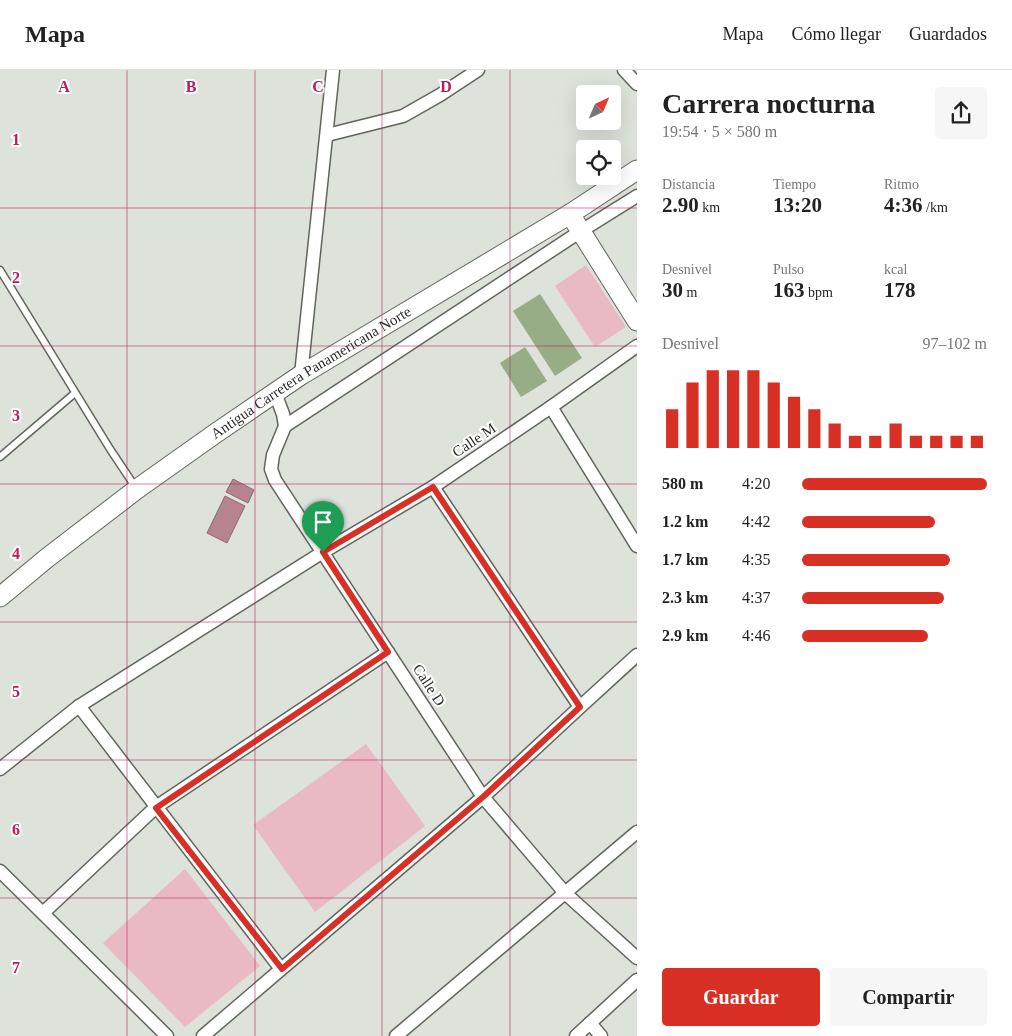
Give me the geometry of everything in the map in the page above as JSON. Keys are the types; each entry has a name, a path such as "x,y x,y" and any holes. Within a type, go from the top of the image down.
{"main road":[{"name":"Antigua Carretera Panamericana Norte","path":"0,598 47,558 137,489 275,393 570,214 637,170"},
{"path":"570,214 637,321"}],"street":[{"path":"301,376 333,70"},
{"path":"327,135 403,116 478,70"},
{"path":"624,70 637,84"},
{"path":"275,393 283,414 284,426 637,196"},
{"name":"Calle M","path":"0,769 79,706 323,552 433,487 552,407 637,346"},
{"path":"552,407 637,546"},
{"name":"Calle D","path":"284,426 273,455 271,468 275,480 483,797 565,893 637,958"},
{"path":"433,487 580,707"},
{"path":"43,912 156,808 388,652"},
{"path":"202,1036 483,797 637,655"},
{"path":"79,706 282,969"},
{"path":"396,1036 637,832"},
{"path":"0,871 167,1036"},
{"path":"576,1036 637,980"},
{"path":"590,1023 601,1036"}],"lane":[{"path":"0,270 110,449 137,489"},
{"path":"0,457 75,393"}],"shaded area":[{"path":"586,265 626,327 595,347 555,286"},
{"path":"233,479 254,490 248,503 226,492"},
{"path":"225,496 245,506 227,543 207,533"},
{"path":"366,744 425,826 315,912 253,825"},
{"path":"185,869 260,966 185,1027 103,943"}],"building":[{"path":"540,294 582,358 555,376 513,311"},
{"path":"525,347 547,381 521,397 500,363"}],"route":[{"path":"433,487 580,707 483,797 282,969 156,808 388,652 323,552 433,487"}]}
